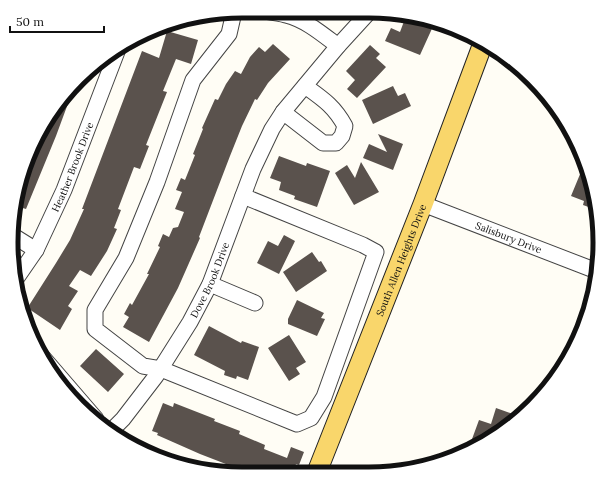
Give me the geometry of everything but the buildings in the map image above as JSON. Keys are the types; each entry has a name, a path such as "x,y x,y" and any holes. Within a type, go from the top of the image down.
{"main road":[{"name":"South Allen Heights Drive","path":"319,467 423,204 481,48"}],"street":[{"path":"233,18 229,34 193,80 157,182 126,258 95,310 95,329 143,366 161,368 297,424 311,418 324,397 376,252 363,245 243,196"},
{"path":"296,18 317,30 338,46"},
{"name":"Dove Brook Drive","path":"115,427 123,420 161,368 190,322 210,284 263,147 283,112 338,46 364,18"},
{"name":"Heather Brook Drive","path":"20,273 36,250 64,190 114,58"},
{"path":"283,112 323,143 336,143 342,136 345,126 340,117 328,103 305,86"},
{"name":"Salisbury Drive","path":"423,204 591,269"},
{"path":"18,239 36,250"},
{"path":"210,284 255,303"}]}
